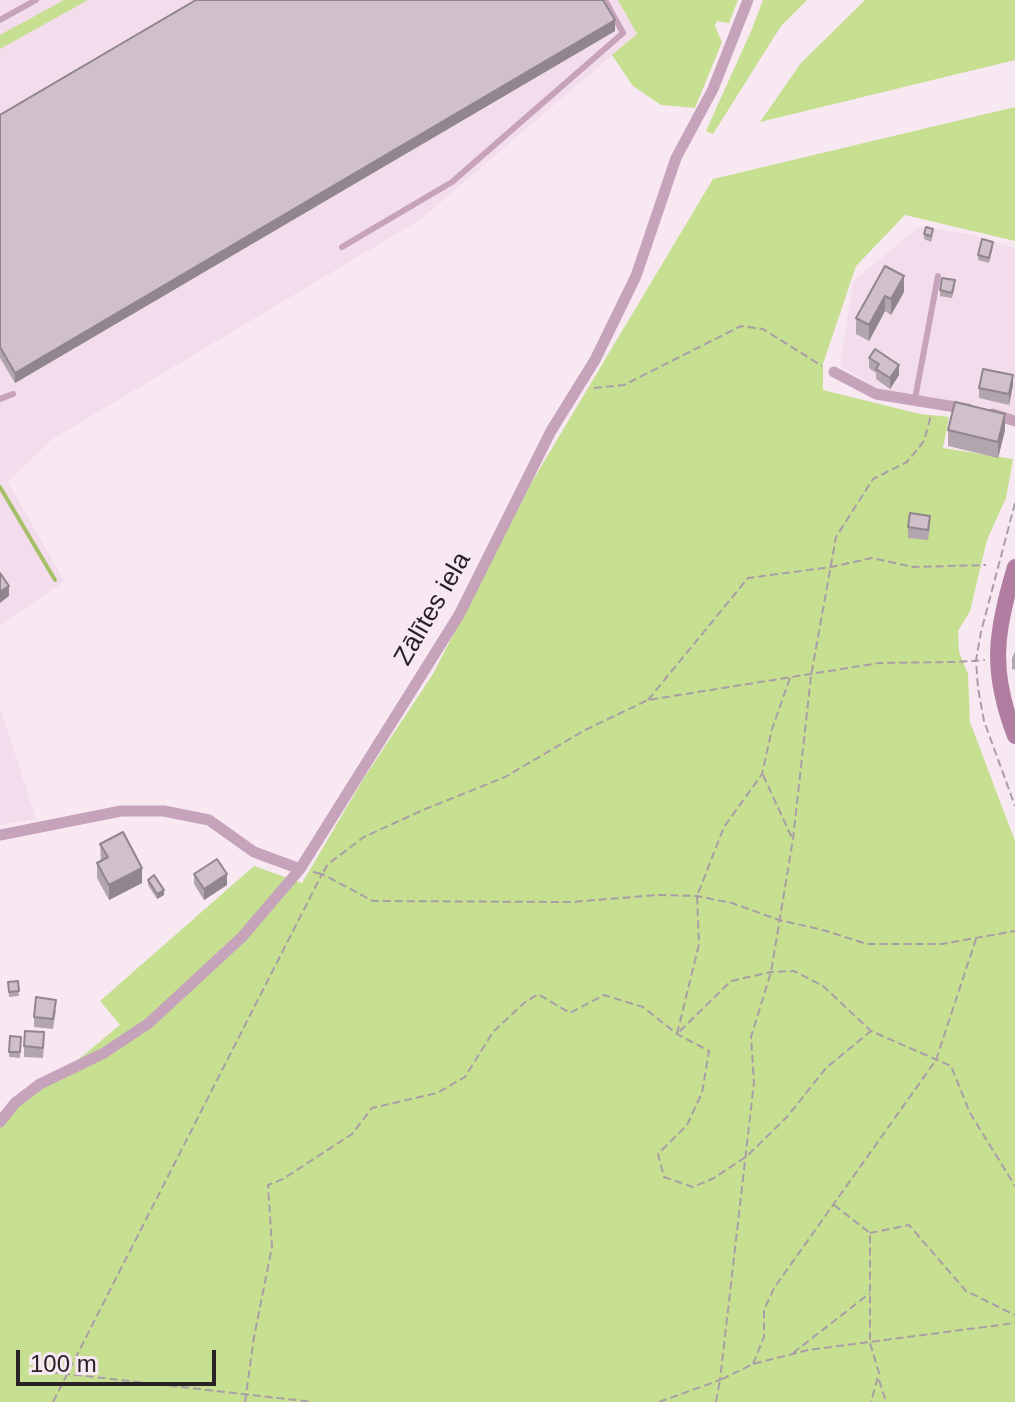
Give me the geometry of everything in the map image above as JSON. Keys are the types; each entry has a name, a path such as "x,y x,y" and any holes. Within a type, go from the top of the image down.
{"main road":[{"path":"1015,567 1005,602 998,659 998,679 1015,736"}],"street":[{"name":"Zālītes iela","path":"0,1122 15,1103 40,1084 104,1053 149,1023 242,937 300,869 459,615 551,431 595,360 636,276 676,158 713,89 748,0"},
{"path":"834,372 876,394 934,402 1015,421"},
{"path":"0,835 121,811 164,811 209,820 254,852 300,869"}],"lane":[{"path":"0,20 36,0"},
{"path":"342,247 452,182 623,33 605,0"},
{"path":"915,399 938,276"},
{"path":"0,399 13,394"}],"path":[{"path":"576,390 624,385 741,326 763,329 834,372"},
{"path":"716,1402 747,1156 754,1082 751,1037 771,972 793,839 811,676 836,537 873,479 907,462 924,441 934,402"},
{"path":"648,700 748,578 872,558 913,567 986,565"},
{"path":"53,1402 328,864 364,837 505,777 585,730 648,700 879,663 998,659"},
{"path":"677,1034 699,944 697,896 724,827 762,774 772,729 790,678"},
{"path":"762,774 793,839"},
{"path":"300,869 322,874 373,901 571,902 657,895 697,896 732,903 779,920 867,944 942,944 1015,931"},
{"path":"753,1364 764,1337 764,1310 774,1288 936,1060 977,937"},
{"path":"677,1034 731,981 771,972 794,971 823,986 871,1031 951,1066 970,1113 1015,1186"},
{"path":"245,1402 272,1247 268,1185 283,1179 352,1134 372,1108 437,1093 465,1077 493,1032 538,994 570,1013 604,995 643,1007 677,1034 709,1051 702,1093 687,1125 658,1154 664,1177 693,1187 714,1178 747,1156 787,1117 826,1068 871,1031"},
{"path":"833,1205 870,1233 909,1225 966,1291 1015,1315"},
{"path":"870,1233 870,1343 886,1402"},
{"path":"792,1354 870,1293"},
{"path":"659,1402 720,1380 753,1364 808,1350 1015,1323"},
{"path":"50,1372 313,1402"},
{"path":"871,1402 879,1379"}],"shaded area":[{"path":"0,0 618,0 637,34 421,219 51,440 8,482 64,581 0,626"},
{"path":"919,227 969,234 1015,248 1015,414 961,402 882,391 840,366 853,281"},
{"path":"0,708 36,819 0,825"}],"green space":[{"path":"64,0 88,0 0,49 0,35"},
{"path":"618,0 738,0 729,23 717,21 715,26 722,42 695,108 661,105 633,86 612,55 637,34"},
{"path":"763,0 807,0 781,26 713,134 706,131"},
{"path":"865,0 1015,0 1015,60 760,122 801,63"},
{"path":"1015,107 1015,241 905,215 856,266 823,364 823,390 920,414 949,417 943,448 1013,459 1006,498 987,540 970,611 958,631 959,652 968,674 970,722 1015,841 1015,1402 0,1402 0,1114 56,1078 120,1025 100,1001 254,866 302,883 364,778 433,674 530,485 713,179"}],"building":[{"path":"196,0 603,0 615,20 15,373 0,347 0,115"},
{"path":"926,227 933,229 931,236 924,234"},
{"path":"982,239 993,242 989,258 978,255"},
{"path":"885,266 904,276 891,299 885,296 869,325 856,318"},
{"path":"942,278 955,280 952,293 940,290"},
{"path":"875,349 899,365 890,378 876,369 879,364 869,358"},
{"path":"983,369 1013,375 1009,394 979,388"},
{"path":"955,402 1005,414 998,442 948,430"},
{"path":"910,513 930,516 928,530 908,527"},
{"path":"0,573 9,586 0,592"},
{"path":"123,832 142,868 109,885 97,863 108,857 100,844"},
{"path":"217,859 227,874 204,889 194,874"},
{"path":"154,875 164,890 157,894 148,880"},
{"path":"18,981 19,991 9,992 8,982"},
{"path":"36,997 56,1000 53,1019 34,1017"},
{"path":"25,1031 44,1032 43,1048 24,1046"},
{"path":"10,1036 21,1037 20,1052 9,1052"}],"waterway":[{"path":"0,487 55,580"}]}
